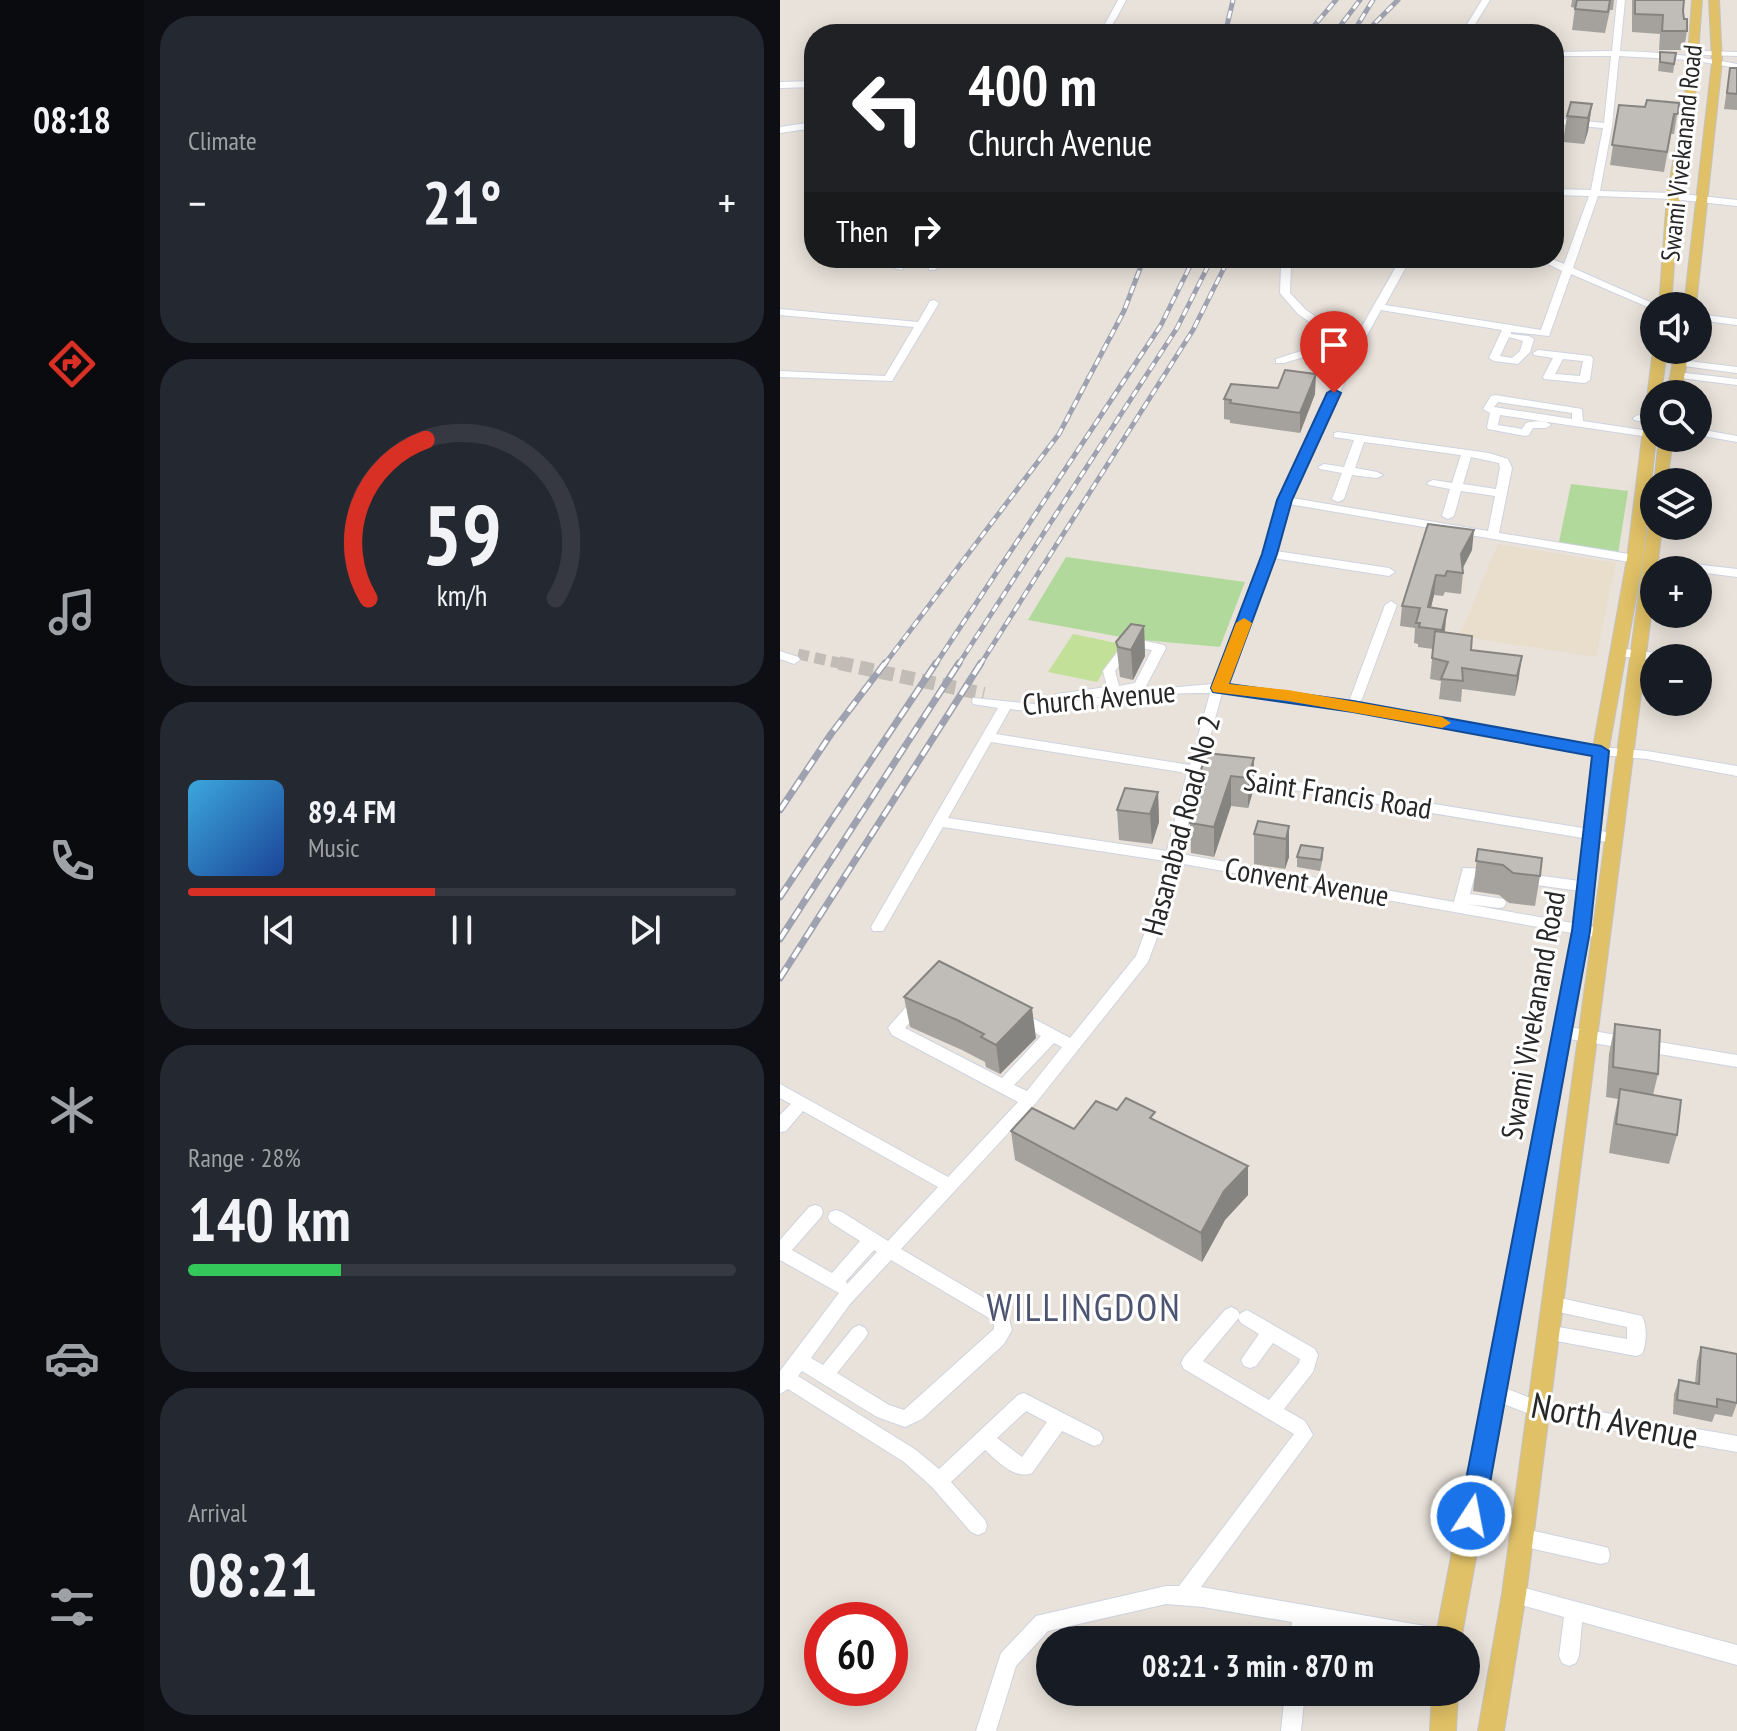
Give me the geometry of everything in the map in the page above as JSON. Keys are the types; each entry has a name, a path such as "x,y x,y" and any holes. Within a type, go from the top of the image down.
{"main road":[{"name":"Swami Vivekanand Road","path":"1666,292 1673,196 1690,96 1697,0"},
{"name":"Swami Vivekanand Road","path":"1692,292 1715,55 1714,0"},
{"name":"Swami Vivekanand Road","path":"1642,556 1649,452"},
{"name":"Swami Vivekanand Road","path":"1451,1626 1563,1032 1591,932 1587,887 1604,837 1626,750 1640,595"},
{"name":"Swami Vivekanand Road","path":"1493,1730 1514,1594 1586,1033 1591,932 1604,837 1601,747 1636,664"},
{"path":"1443,1731 1444,1706"}],"street":[{"path":"1109,24 1122,0"},
{"path":"1471,24 1486,0"},
{"path":"1538,353 1595,191 1608,126 1621,0"},
{"path":"1564,54 1692,52 1715,55 1737,51"},
{"path":"1715,55 1737,66"},
{"path":"780,85 804,84"},
{"path":"1564,122 1608,126"},
{"path":"780,130 804,126"},
{"path":"1564,192 1673,196 1737,203"},
{"path":"1286,268 1285,293 1302,312 1365,364"},
{"name":"Hasanabad Road No 2","path":"783,1382 847,1296 879,1245 948,1185 1029,1100 1143,958 1158,916 1171,857 1202,771 1221,684 1269,554 1285,500 1349,350 1380,307 1401,268"},
{"path":"1566,268 1640,300"},
{"path":"780,374 888,379 934,303"},
{"path":"1380,307 1507,331 1545,334"},
{"path":"780,312 922,325"},
{"path":"1712,319 1737,322"},
{"path":"1507,331 1527,338 1526,348 1514,362 1494,358 1507,331"},
{"path":"1526,348 1538,353 1560,355"},
{"path":"1280,361 1349,350"},
{"path":"1683,364 1737,382"},
{"path":"1688,364 1737,370"},
{"path":"1534,410 1550,419 1577,423 1640,426"},
{"path":"1550,419 1548,424 1533,424 1525,433 1492,427 1496,411 1580,411 1577,423"},
{"path":"1338,435 1504,461 1506,468 1493,533"},
{"path":"1712,435 1737,439"},
{"path":"1338,499 1360,438"},
{"path":"1448,516 1467,453"},
{"path":"1324,467 1377,475"},
{"path":"1433,483 1500,493"},
{"path":"1285,500 1493,533 1640,561"},
{"path":"1269,554 1389,572"},
{"path":"1712,570 1737,573"},
{"path":"1356,699 1391,605"},
{"path":"1140,686 1160,648 1131,642 1109,671 1116,695 1140,686 1197,679 1356,699 1601,747"},
{"name":"Church Avenue","path":"1116,695 1046,707 1005,706 981,697 1033,701 1221,684 1737,771"},
{"path":"878,927 1005,706"},
{"path":"988,737 1202,771"},
{"name":"Saint Francis Road","path":"1225,775 1604,837"},
{"name":"Convent Avenue","path":"938,821 1460,904 1591,932"},
{"path":"1499,903 1460,904 1465,875 1472,871 1587,887"},
{"path":"927,994 896,1028 897,1031 1029,1100"},
{"path":"1000,1008 1073,1046"},
{"path":"1563,1032 1586,1033 1737,1061"},
{"path":"1003,1087 1052,1035"},
{"path":"780,1090 948,1185"},
{"path":"780,1126 802,1102"},
{"path":"815,1212 780,1252 847,1296"},
{"path":"798,1359 883,1411 905,1419 998,1339 1003,1330 1002,1320 995,1313 836,1217"},
{"path":"822,1280 879,1245"},
{"path":"780,1263 822,1280"},
{"path":"1547,1333 1636,1348 1636,1321 1551,1304"},
{"path":"1569,1337 1573,1309"},
{"path":"1183,1596 1303,1438 1299,1427 1271,1412 1190,1363 1239,1317 1307,1353 1309,1359 1271,1412"},
{"path":"1250,1360 1271,1332"},
{"path":"824,1376 859,1333"},
{"path":"783,1382 910,1456 939,1481 978,1526"},
{"name":"North Avenue","path":"1495,1392 1537,1409 1737,1444"},
{"path":"939,1481 1024,1401 1094,1438"},
{"path":"983,1438 1019,1466 1026,1467 1060,1419"},
{"path":"1521,1537 1601,1555"},
{"path":"1514,1594 1574,1610 1650,1624 1737,1655"},
{"path":"986,1731 1008,1660 1043,1623 1166,1595 1363,1626"},
{"path":"1569,1656 1574,1610"},
{"path":"1301,1626 1302,1616"},
{"path":"1291,1731 1294,1706"}],"shaded area":[{"path":"1498,544 1616,563 1596,657 1459,636"}],"green space":[{"path":"1571,484 1628,491 1618,554 1559,542"},
{"path":"1066,557 1245,582 1220,647 1132,639 1028,620"},
{"path":"1073,634 1121,644 1097,682 1048,672"}],"building":[{"path":"1577,0 1610,0 1608,12 1575,9"},
{"path":"1635,0 1684,0 1687,31 1662,31 1663,15 1635,14"},
{"path":"1660,52 1676,53 1674,64 1660,62"},
{"path":"1730,68 1737,68 1737,94 1727,93"},
{"path":"1647,100 1679,103 1667,152 1612,145 1619,105 1645,107"},
{"path":"1571,102 1592,104 1588,118 1567,116"},
{"path":"1285,370 1316,374 1300,413 1230,403 1231,400 1224,399 1231,384 1278,388"},
{"path":"1428,524 1474,530 1461,554 1463,573 1447,571 1445,576 1436,575 1428,607 1447,610 1442,630 1419,627 1420,623 1416,623 1420,608 1402,606"},
{"path":"1131,624 1144,626 1131,650 1118,647 1116,642"},
{"path":"1435,631 1472,636 1471,650 1522,656 1517,676 1462,668 1463,681 1441,679 1448,662 1432,658"},
{"path":"1206,753 1254,758 1248,778 1231,776 1214,827 1190,823 1206,781 1198,780"},
{"path":"1125,788 1158,792 1150,814 1117,810"},
{"path":"1258,821 1289,826 1286,839 1254,834"},
{"path":"1301,845 1323,848 1321,860 1297,857"},
{"path":"1478,849 1542,858 1540,876 1513,873 1503,865 1476,861"},
{"path":"939,961 1032,1008 996,1045 981,1037 984,1034 904,997"},
{"path":"1615,1024 1660,1030 1658,1074 1613,1067"},
{"path":"1620,1089 1681,1100 1677,1135 1616,1124"},
{"path":"1126,1098 1155,1112 1150,1118 1248,1166 1224,1191 1201,1233 1011,1131 1032,1108 1074,1129 1096,1101 1117,1110"},
{"path":"1701,1347 1737,1354 1737,1403 1717,1399 1717,1407 1677,1400 1679,1380 1699,1384"}],"tunnel":[{"path":"798,654 848,665"},
{"path":"839,663 984,694"}],"railway":[{"path":"1227,24 1233,0"},
{"path":"1316,24 1336,0"},
{"path":"1342,24 1360,0"},
{"path":"1358,24 1373,0"},
{"path":"1374,24 1398,0"},
{"path":"884,665 1059,434 1124,311 1140,268"},
{"path":"935,665 1161,325 1189,268"},
{"path":"958,665 1177,328 1207,268"},
{"path":"980,665 1193,330 1224,268"},
{"path":"780,810 831,734 885,663"},
{"path":"780,897 936,663"},
{"path":"780,939 959,663"},
{"path":"780,978 981,663"}],"slow traffic":[{"path":"1244,623 1219,688 1353,706 1442,723"}],"district":[{"name":"WILLINGDON","path":"1084,1306"}],"route":[{"path":"1334,393 1285,500 1269,554 1219,688 1353,706 1601,751 1594,836 1581,931 1471,1516"}]}
